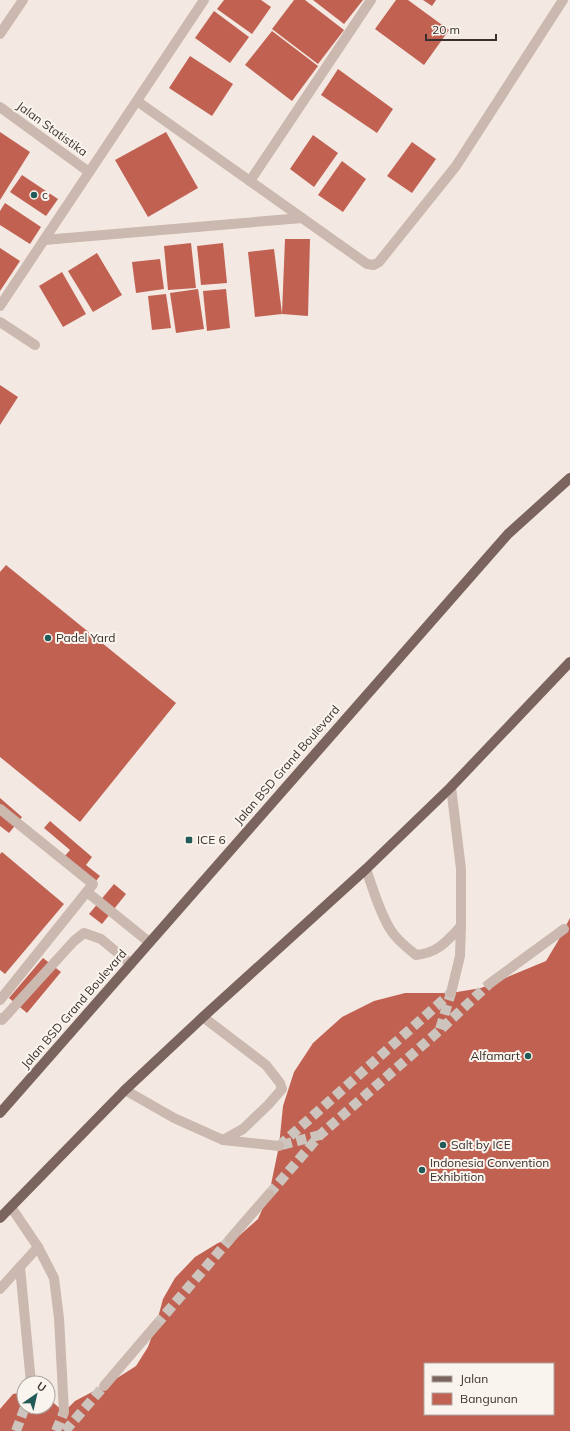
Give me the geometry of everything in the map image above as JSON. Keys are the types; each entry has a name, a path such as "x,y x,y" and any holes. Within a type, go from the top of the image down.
{"main road":[{"name":"Jalan BSD Grand Boulevard","path":"0,1113 508,534 570,478"},
{"path":"0,1218 125,1090 366,869 451,787 570,662"}],"street":[{"path":"0,34 23,0"},
{"path":"0,306 204,0"},
{"path":"250,181 371,0"},
{"path":"137,101 367,264 374,265 380,262 456,166 563,0"},
{"name":"Jalan Statistika","path":"0,107 89,172"},
{"path":"44,240 302,218"},
{"path":"0,322 35,345"},
{"path":"451,787 461,869 460,956 451,993"},
{"path":"0,809 93,884 0,1000"},
{"path":"366,869 382,913 391,930 405,946 416,955 427,954 443,946 461,926"},
{"path":"87,892 149,942"},
{"path":"489,984 564,929"},
{"path":"0,1018 2,1020 74,941 84,933 101,939 130,964"},
{"path":"203,1017 266,1066 280,1083 282,1089 244,1129 223,1140"},
{"path":"125,1090 174,1118 223,1140 279,1146"},
{"path":"230,1239 269,1194"},
{"path":"11,1207 38,1247 54,1278 59,1318 64,1412"},
{"path":"0,1289 38,1247"},
{"path":"20,1267 30,1375"},
{"path":"104,1386 156,1325"}],"building":[{"path":"224,0 261,0 271,7 252,34 217,9"},
{"path":"294,0 305,0 344,30 318,64 272,29"},
{"path":"313,0 363,0 344,24"},
{"path":"396,0 408,0 449,30 424,65 375,29"},
{"path":"423,0 436,0 432,6"},
{"path":"214,11 249,37 230,63 195,38"},
{"path":"272,31 318,66 292,101 245,65"},
{"path":"190,56 233,84 212,116 169,88"},
{"path":"338,69 393,109 377,133 321,95"},
{"path":"0,132 30,152 0,200"},
{"path":"166,132 198,188 148,217 115,160"},
{"path":"313,135 338,153 314,187 290,169"},
{"path":"412,142 436,159 412,193 387,176"},
{"path":"342,161 366,179 343,212 318,195"},
{"name":"c","path":"22,175 58,199 46,216 10,192"},
{"name":"c","path":"5,203 41,227 30,244 0,225 0,211"},
{"path":"285,239 310,239 308,316 282,314"},
{"path":"191,243 196,288 168,290 164,246"},
{"path":"223,243 227,283 201,285 197,246"},
{"path":"0,248 20,261 0,291"},
{"path":"274,249 282,314 255,317 248,252"},
{"path":"97,253 122,295 93,312 68,271"},
{"path":"160,259 164,289 136,293 132,262"},
{"path":"62,272 86,314 63,327 39,286"},
{"path":"198,289 204,329 176,333 170,293"},
{"path":"226,289 230,328 207,331 203,291"},
{"path":"166,294 171,328 152,330 148,296"},
{"path":"0,385 18,397 0,425"},
{"name":"Padel Yard","path":"6,565 176,703 80,822 0,757 0,572"},
{"path":"0,798 22,817 9,833 0,826"},
{"path":"50,821 92,857 86,865 100,876 95,882 64,857 70,850 44,828"},
{"path":"2,852 64,904 5,974 0,970 0,854"},
{"path":"114,884 126,894 102,924 89,914"},
{"name":"Indonesia Convention Exhibition","path":"570,918 570,1431 0,1431 0,1409 13,1394 16,1393 16,1415 56,1415 56,1405 64,1412 75,1401 111,1382 136,1366 148,1347 163,1299 175,1278 195,1257 218,1243 240,1235 258,1219 269,1194 279,1146 283,1106 294,1072 313,1043 342,1017 374,1001 405,993 451,993 481,988 546,961"},
{"path":"43,958 61,972 27,1013 9,998"}],"tunnel":[{"path":"269,1194 320,1135 440,1030 489,984"},
{"path":"440,1029 451,993"},
{"path":"279,1146 451,993"},
{"path":"282,1145 320,1135"},
{"path":"156,1325 230,1239"},
{"path":"65,1431 104,1386"},
{"path":"56,1431 64,1412"},
{"path":"16,1431 22,1415"}],"place":[{"name":"c","path":"34,195"},
{"name":"Padel Yard","path":"48,638"},
{"name":"ICE 6","path":"189,840"},
{"name":"Alfamart","path":"528,1056"},
{"name":"Salt by ICE","path":"443,1145"},
{"name":"Indonesia Convention Exhibition","path":"422,1170"}]}
